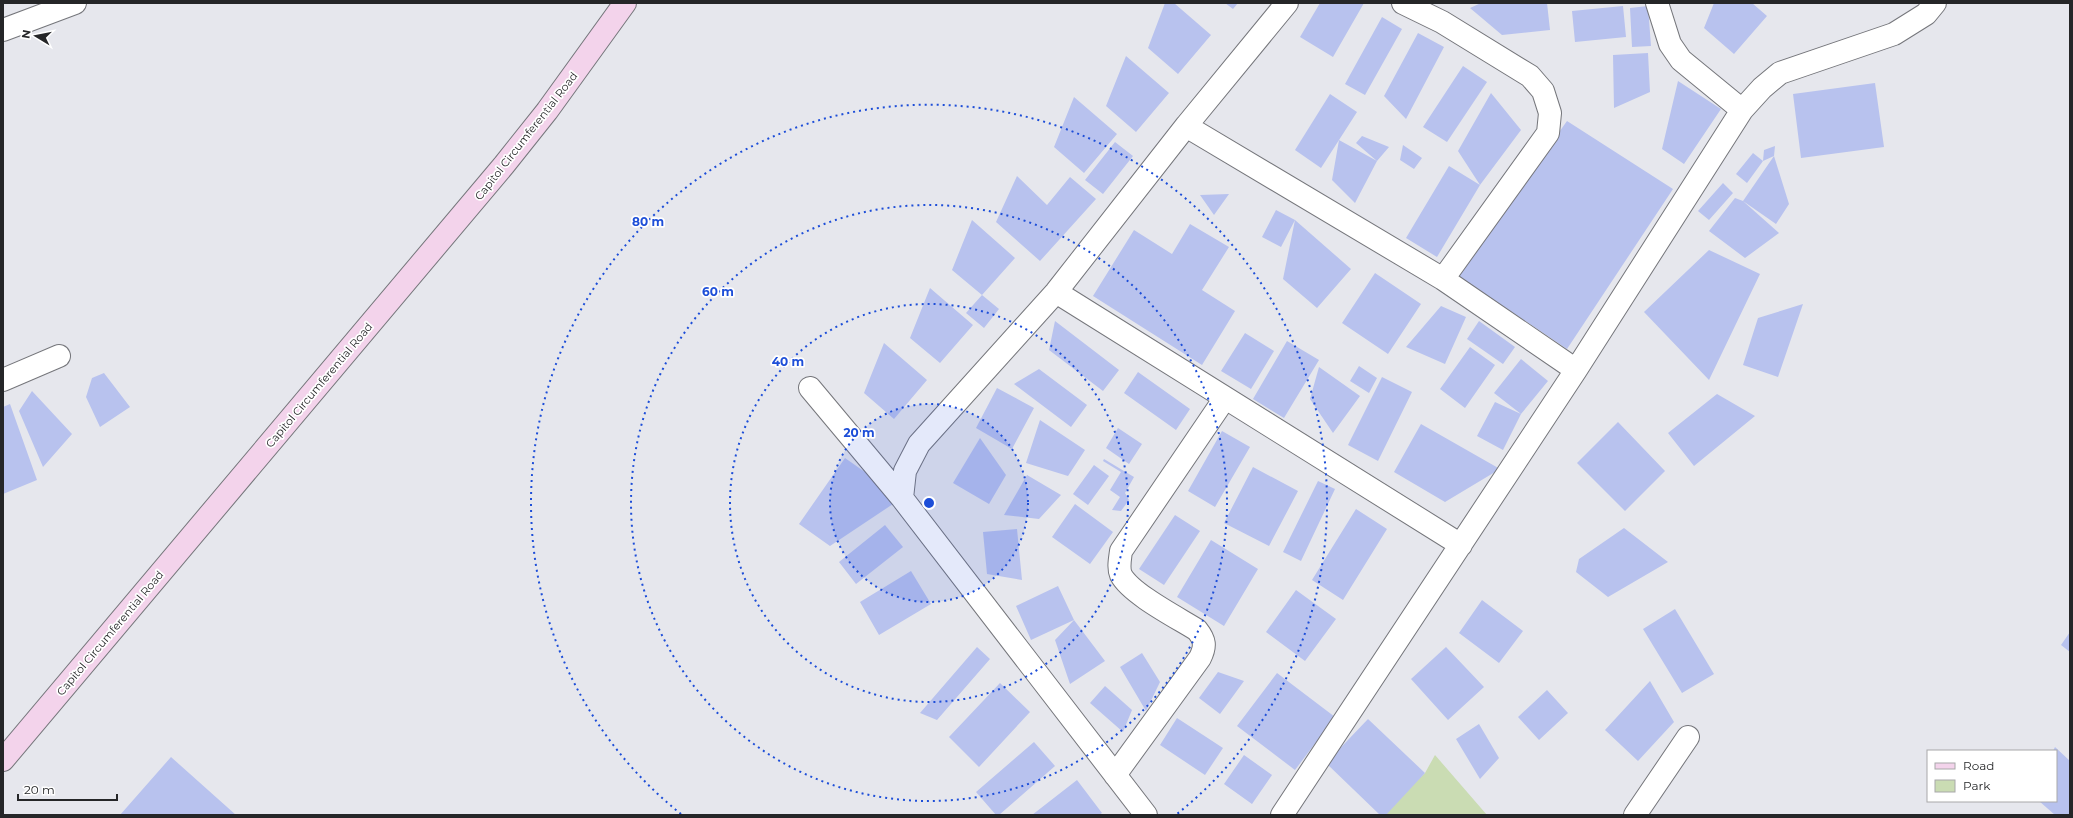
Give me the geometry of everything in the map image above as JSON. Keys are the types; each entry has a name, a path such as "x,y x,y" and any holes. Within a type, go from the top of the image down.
{"main road":[{"name":"Capitol Circumferential Road","path":"3,760 504,165 548,111 625,3"}],"street":[{"path":"3,30 75,3"},
{"path":"902,498 906,471 919,444 1056,292 1186,126 1287,3"},
{"path":"1403,3 1442,22 1530,76 1543,91 1550,113 1548,133 1443,279"},
{"path":"1658,3 1670,44 1681,60 1742,110"},
{"path":"1287,813 1461,544 1576,370 1742,110 1762,88 1780,73 1894,34 1926,14 1935,3"},
{"path":"1186,126 1443,279 1576,370"},
{"path":"1056,292 1461,544"},
{"path":"3,380 59,356"},
{"path":"810,388 902,498 1146,815"},
{"path":"1115,775 1200,658 1205,648 1203,638 1197,630 1129,586 1121,574 1119,562 1121,551 1226,398"},
{"path":"1635,815 1688,737"}],"green space":[{"path":"1435,755 1487,815 1380,815 1425,773"}],"building":[{"path":"1165,3 1174,3 1211,35 1178,74 1148,48"},
{"path":"1225,3 1238,3 1233,9"},
{"path":"1320,3 1364,3 1333,57 1300,37"},
{"path":"1481,3 1547,3 1550,30 1502,35 1470,8"},
{"path":"1714,3 1752,3 1767,16 1734,54 1704,28"},
{"path":"1623,6 1626,37 1575,42 1572,11"},
{"path":"1648,6 1651,46 1632,47 1630,8"},
{"path":"1382,17 1402,29 1365,95 1345,84"},
{"path":"1418,33 1444,47 1406,119 1384,96"},
{"path":"1648,53 1650,92 1614,108 1613,55"},
{"path":"1126,56 1169,93 1136,132 1106,106"},
{"path":"1463,66 1487,82 1447,142 1423,127"},
{"path":"1678,81 1721,109 1684,164 1662,149"},
{"path":"1875,83 1884,147 1801,158 1793,94"},
{"path":"1491,93 1521,130 1480,185 1458,151"},
{"path":"1330,94 1357,112 1321,168 1295,150"},
{"path":"1074,97 1117,134 1084,173 1054,147"},
{"path":"1567,121 1673,189 1567,349 1457,275"},
{"path":"1362,136 1389,147 1377,161 1356,143"},
{"path":"1339,140 1377,161 1355,203 1332,180"},
{"path":"1115,142 1133,156 1103,194 1085,180"},
{"path":"1403,145 1422,158 1414,169 1400,160"},
{"path":"1775,146 1774,156 1763,161 1764,150"},
{"path":"1753,153 1763,161 1747,183 1736,174"},
{"path":"1774,156 1789,204 1776,224 1743,201"},
{"path":"1449,166 1480,185 1437,257 1406,238"},
{"path":"1017,176 1047,205 1070,177 1096,199 1040,261 996,222"},
{"path":"1723,183 1733,193 1709,220 1698,211"},
{"path":"1229,194 1214,215 1200,195"},
{"path":"1735,198 1743,201 1779,233 1745,258 1709,231"},
{"path":"1276,210 1295,220 1281,247 1262,237"},
{"path":"972,220 1015,258 982,295 952,270"},
{"path":"1295,220 1351,269 1317,308 1283,279"},
{"path":"1190,224 1229,247 1202,290 1235,311 1202,365 1093,296 1134,230 1172,254"},
{"path":"1709,250 1760,274 1709,380 1644,312"},
{"path":"1375,273 1421,304 1388,354 1342,323"},
{"path":"930,288 973,325 940,363 910,338"},
{"path":"982,295 999,309 984,328 966,313"},
{"path":"1803,304 1778,377 1743,365 1758,318"},
{"path":"1441,306 1466,317 1445,364 1406,347"},
{"path":"1055,321 1119,370 1103,391 1049,350"},
{"path":"1479,321 1515,347 1503,364 1467,339"},
{"path":"1245,333 1274,351 1251,389 1221,371"},
{"path":"1287,341 1319,360 1284,418 1253,399"},
{"path":"884,343 927,380 894,419 864,393"},
{"path":"1470,347 1495,365 1465,408 1440,389"},
{"path":"1521,359 1548,381 1521,414 1494,393"},
{"path":"1359,366 1377,378 1369,393 1350,381"},
{"path":"1319,367 1360,396 1333,433 1310,399"},
{"path":"1039,369 1087,405 1071,427 1014,384"},
{"path":"1138,372 1190,409 1176,430 1124,393"},
{"path":"104,373 130,407 100,427 86,397 92,378"},
{"path":"1382,377 1412,392 1378,461 1348,445"},
{"path":"997,388 1034,408 1012,449 976,428"},
{"path":"32,391 72,434 43,467 19,411"},
{"path":"1717,394 1755,416 1694,466 1668,433"},
{"path":"1495,402 1521,414 1503,450 1477,436"},
{"path":"10,404 37,480 3,494 3,407"},
{"path":"1040,420 1085,450 1068,476 1026,463"},
{"path":"1618,422 1665,471 1625,511 1577,463"},
{"path":"1421,424 1500,469 1445,502 1394,472"},
{"path":"1118,428 1142,444 1129,464 1106,448"},
{"path":"1222,431 1250,447 1215,507 1188,491"},
{"path":"980,438 1006,475 989,504 953,483"},
{"path":"845,458 902,498 830,546 799,524"},
{"path":"1104,459 1134,477 1125,493 1129,500 1121,511 1112,510 1120,497 1110,490 1121,472 1103,461"},
{"path":"1094,465 1109,476 1088,505 1073,494"},
{"path":"1253,467 1298,491 1269,546 1224,523"},
{"path":"1027,475 1061,495 1039,519 1004,515"},
{"path":"1318,481 1335,489 1301,561 1283,552"},
{"path":"1075,504 1113,532 1090,564 1052,537"},
{"path":"1356,509 1387,529 1343,600 1312,580"},
{"path":"1175,515 1200,531 1164,585 1139,569"},
{"path":"885,525 903,547 856,584 839,562"},
{"path":"1624,528 1668,562 1608,597 1576,572 1579,559"},
{"path":"1017,529 1022,580 987,574 983,532"},
{"path":"1211,540 1258,569 1224,626 1177,597"},
{"path":"911,571 931,604 879,635 860,602"},
{"path":"1058,586 1074,620 1031,640 1016,606"},
{"path":"1296,590 1336,619 1305,661 1266,632"},
{"path":"1482,600 1523,631 1499,663 1459,633"},
{"path":"1675,609 1714,674 1682,693 1643,629"},
{"path":"1074,620 1105,661 1070,684 1055,640"},
{"path":"2070,632 2070,652 2061,645"},
{"path":"977,647 990,659 937,720 920,713"},
{"path":"1446,647 1484,687 1448,720 1411,679"},
{"path":"1142,653 1160,682 1146,711 1120,667"},
{"path":"1218,672 1244,681 1220,714 1199,698"},
{"path":"1277,673 1335,717 1295,770 1237,726"},
{"path":"1650,681 1674,722 1638,761 1605,730"},
{"path":"1000,683 1030,712 979,767 949,737"},
{"path":"1105,686 1132,710 1123,732 1090,703"},
{"path":"1547,690 1568,713 1539,740 1518,717"},
{"path":"1177,718 1223,748 1205,775 1160,745"},
{"path":"1368,719 1425,773 1386,815 1380,815 1326,763"},
{"path":"1479,724 1499,758 1480,779 1456,739"},
{"path":"1034,742 1055,766 999,815 996,815 976,792"},
{"path":"2055,747 2070,761 2070,815 2055,815 2040,802 2057,802 2057,750 2054,750"},
{"path":"1244,755 1272,775 1252,804 1224,784"},
{"path":"171,757 236,815 120,815"},
{"path":"1077,780 1102,813 1099,815 1032,815"}]}
